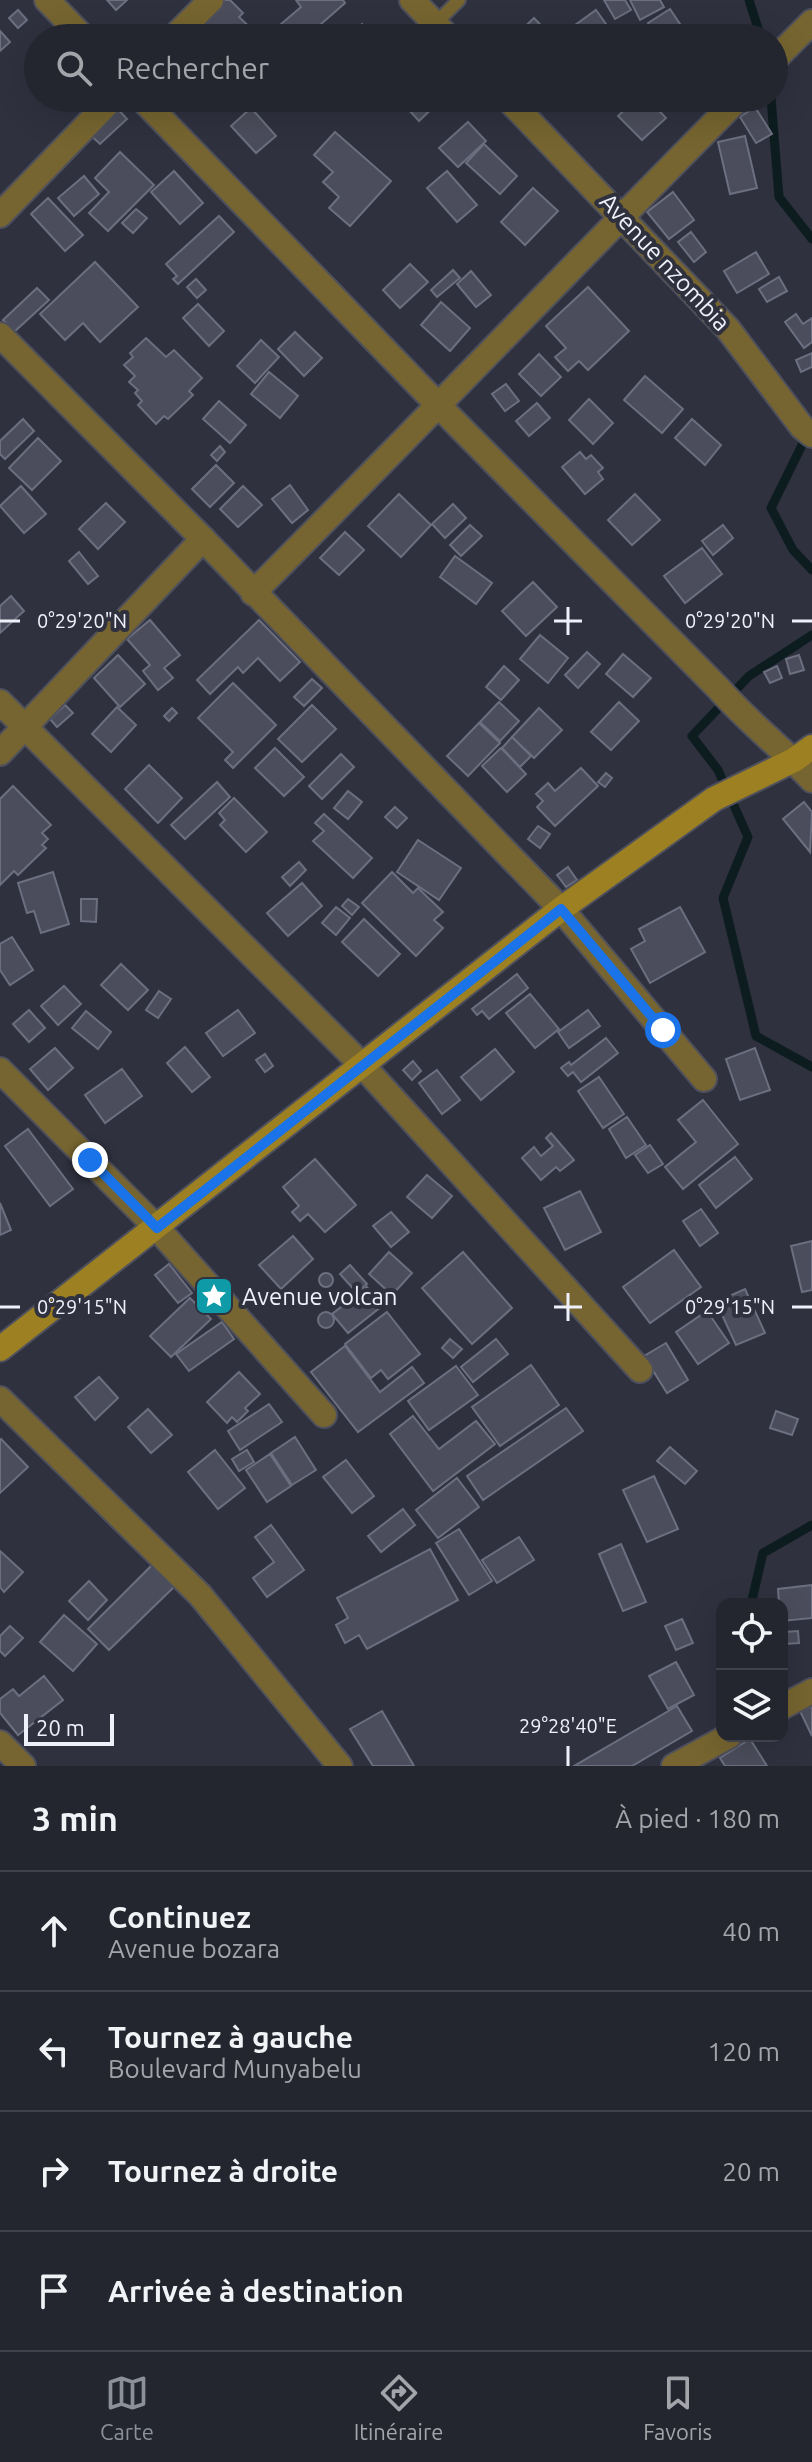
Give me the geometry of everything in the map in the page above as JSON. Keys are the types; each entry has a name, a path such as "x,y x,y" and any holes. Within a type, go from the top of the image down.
{"street":[{"path":"47,0 70,24"},
{"path":"187,24 211,0"},
{"path":"412,0 435,24"},
{"path":"788,45 812,22"},
{"path":"0,215 99,112"},
{"path":"155,112 742,715 803,754 812,780"},
{"name":"Avenue nzombia","path":"521,112 728,329 807,431"},
{"path":"253,593 725,112"},
{"path":"0,335 203,539 561,909 704,1079"},
{"path":"0,753 203,539"},
{"path":"0,702 363,1066 640,1370"},
{"path":"0,1349 561,909 714,799 803,754"},
{"path":"0,1070 157,1228 324,1415"},
{"path":"0,1399 200,1595 340,1766"},
{"path":"788,1704 812,1691"},
{"path":"674,1766 718,1742"},
{"path":"0,1743 23,1766"}],"lane":[{"path":"446,24 459,0"}],"building":[{"path":"107,0 127,0 116,10"},
{"path":"220,0 230,0 243,13 239,17 246,24 197,24"},
{"path":"296,0 343,0 345,3 321,24 281,24 301,7"},
{"path":"604,0 625,0 631,10 615,19"},
{"path":"630,0 660,0 664,7 640,20"},
{"path":"670,9 680,24 649,24"},
{"path":"18,10 27,20 18,28 9,18"},
{"path":"596,10 606,24 576,24"},
{"path":"0,31 10,42 0,51"},
{"path":"109,112 121,112 127,119 100,144 88,133"},
{"path":"247,112 255,112 276,136 256,153 231,126"},
{"path":"411,112 428,112 419,121"},
{"path":"622,112 660,112 666,118 642,140 618,116"},
{"path":"748,112 758,112 772,134 756,143 740,117"},
{"path":"468,122 486,141 458,167 439,148"},
{"path":"335,132 391,181 350,226 329,208 339,197 323,182 333,172 314,155"},
{"path":"745,136 757,188 730,194 718,142"},
{"path":"484,144 517,176 500,194 466,163"},
{"path":"120,152 154,185 108,231 89,213 109,192 95,178"},
{"path":"174,171 203,203 180,224 151,192"},
{"path":"447,171 477,205 457,222 427,188"},
{"path":"84,176 99,194 74,216 58,198"},
{"path":"533,188 558,211 525,245 501,222"},
{"path":"673,192 694,220 669,239 647,212"},
{"path":"48,198 83,235 65,251 31,214"},
{"path":"136,209 147,218 133,233 122,223"},
{"path":"219,216 234,232 178,284 173,279 177,276 166,264"},
{"path":"691,232 706,252 694,262 678,242"},
{"path":"756,252 769,274 737,293 724,271"},
{"path":"95,262 138,307 100,342 83,323 65,340 40,314"},
{"path":"410,264 428,282 400,308 383,290"},
{"path":"453,270 460,278 437,297 431,290"},
{"path":"471,271 491,295 476,307 457,284"},
{"path":"779,277 787,291 767,302 759,289"},
{"path":"196,279 206,290 197,298 187,287"},
{"path":"588,287 629,331 588,370 579,361 568,371 555,357 566,348 546,326"},
{"path":"37,288 49,300 14,332 3,320"},
{"path":"441,302 470,328 450,351 421,325"},
{"path":"198,304 224,331 209,346 183,318"},
{"path":"796,314 803,324 812,318 812,342 804,348 785,322"},
{"path":"295,332 322,358 304,376 278,349"},
{"path":"146,338 166,357 174,350 202,378 189,391 193,395 168,419 164,416 156,424 138,405 142,401 135,393 138,390 129,382 135,376 124,365 133,357 130,353"},
{"path":"261,340 279,357 255,383 237,366"},
{"path":"812,353 812,367 801,372 796,360"},
{"path":"539,354 561,377 541,396 519,374"},
{"path":"269,372 298,396 280,418 251,394"},
{"path":"645,376 683,409 662,433 624,400"},
{"path":"506,384 519,401 505,411 492,394"},
{"path":"589,399 613,423 593,444 569,420"},
{"path":"219,401 246,425 230,443 203,419"},
{"path":"537,403 550,418 529,436 516,421"},
{"path":"23,419 34,431 5,459 0,454 0,441"},
{"path":"692,419 721,445 705,465 675,438"},
{"path":"38,438 61,461 32,490 9,468"},
{"path":"220,446 225,452 217,461 211,455"},
{"path":"580,452 586,459 591,455 603,468 598,472 603,479 585,494 562,467"},
{"path":"216,465 234,483 210,507 192,489"},
{"path":"290,485 308,510 292,523 272,499"},
{"path":"21,486 46,514 24,533 0,506"},
{"path":"243,486 262,505 238,527 220,509"},
{"path":"399,494 431,525 401,557 368,526"},
{"path":"635,494 660,520 632,545 608,520"},
{"path":"106,503 125,522 98,549 79,529"},
{"path":"453,504 466,518 445,538 432,524"},
{"path":"470,525 482,536 461,556 450,545"},
{"path":"723,525 733,538 713,555 702,541"},
{"path":"345,532 364,550 339,575 320,558"},
{"path":"702,548 722,574 685,603 664,576"},
{"path":"79,552 98,576 88,584 69,561"},
{"path":"455,556 492,583 476,604 440,577"},
{"path":"533,582 557,607 526,636 502,611"},
{"path":"11,596 24,611 0,633 0,606"},
{"path":"150,620 180,655 164,668 173,678 158,690 143,671 150,665 127,639"},
{"path":"259,620 300,662 280,681 258,658 243,673 238,667 210,694 197,680"},
{"path":"540,635 568,658 548,683 520,659"},
{"path":"587,652 600,664 578,688 565,675"},
{"path":"623,654 651,678 633,697 606,674"},
{"path":"118,655 145,684 120,707 94,678"},
{"path":"799,655 804,670 790,674 786,659"},
{"path":"504,666 519,680 501,700 486,687"},
{"path":"777,666 782,678 770,683 764,672"},
{"path":"312,679 322,688 304,706 294,697"},
{"path":"233,683 276,725 233,768 225,760 233,752 198,718"},
{"path":"499,702 519,721 500,741 480,722"},
{"path":"619,702 639,721 611,750 591,732"},
{"path":"65,705 73,713 57,727 50,719"},
{"path":"312,705 336,729 302,762 278,739"},
{"path":"117,707 136,725 111,752 92,734"},
{"path":"172,708 177,713 169,721 164,716"},
{"path":"539,708 562,730 534,758 512,737"},
{"path":"479,723 500,743 468,776 447,756"},
{"path":"512,737 531,756 520,767 502,748"},
{"path":"275,748 304,777 284,796 255,768"},
{"path":"501,748 526,774 507,792 482,766"},
{"path":"341,754 354,767 322,799 309,786"},
{"path":"149,765 182,798 158,823 125,789"},
{"path":"581,768 598,786 555,826 537,807 543,801 536,794 548,783 555,791"},
{"path":"606,773 612,778 605,787 598,782"},
{"path":"217,782 230,797 185,839 171,825"},
{"path":"13,786 51,825 42,833 48,839 42,845 46,848 18,875 14,871 0,885 0,799"},
{"path":"348,791 362,802 348,819 334,808"},
{"path":"234,798 267,832 246,852 220,825 225,820 219,813"},
{"path":"804,802 812,812 810,852 783,819"},
{"path":"395,807 407,818 397,828 385,817"},
{"path":"324,814 372,858 353,878 313,841 324,831 315,823"},
{"path":"538,826 550,834 540,848 528,839"},
{"path":"418,840 461,868 439,900 397,872"},
{"path":"299,862 306,870 290,886 282,877"},
{"path":"568,867 577,880 566,887 557,875"},
{"path":"53,872 69,924 41,933 34,911 27,913 18,883"},
{"path":"392,872 413,893 418,888 443,912 434,920 443,928 416,956 362,903"},
{"path":"302,883 322,906 288,936 267,913"},
{"path":"81,899 97,899 96,922 81,921"},
{"path":"348,899 359,907 352,915 342,906"},
{"path":"336,907 350,918 336,935 322,923"},
{"path":"680,907 705,952 650,983 631,949 645,941 639,929"},
{"path":"364,919 400,954 378,976 342,942"},
{"path":"12,937 33,970 10,985 0,970 0,944"},
{"path":"121,964 148,990 128,1010 101,985"},
{"path":"517,974 528,988 489,1019 482,1011 477,1015 472,1009"},
{"path":"64,986 81,1004 58,1025 41,1006"},
{"path":"159,991 171,999 158,1018 146,1010"},
{"path":"530,994 559,1029 535,1048 506,1013"},
{"path":"29,1010 45,1028 29,1042 13,1024"},
{"path":"238,1010 255,1033 223,1056 206,1033"},
{"path":"588,1010 600,1026 569,1048 558,1032"},
{"path":"86,1011 111,1032 98,1049 72,1028"},
{"path":"606,1038 618,1053 581,1082 573,1072 568,1076 561,1068 569,1062 571,1065"},
{"path":"185,1047 210,1077 192,1092 167,1063"},
{"path":"55,1048 73,1068 48,1090 30,1069"},
{"path":"755,1048 770,1090 740,1100 726,1059"},
{"path":"495,1049 514,1072 481,1100 461,1077"},
{"path":"265,1054 273,1066 265,1072 256,1060"},
{"path":"413,1061 421,1071 412,1080 403,1070"},
{"path":"122,1069 142,1096 105,1123 85,1095"},
{"path":"437,1070 460,1100 442,1114 419,1083"},
{"path":"599,1077 624,1114 603,1128 578,1091"},
{"path":"703,1100 738,1144 683,1189 665,1167 696,1142 678,1120"},
{"path":"627,1117 646,1145 626,1158 609,1129"},
{"path":"28,1129 73,1189 50,1206 5,1146"},
{"path":"551,1133 574,1160 560,1171 556,1167 541,1180 522,1158 534,1147 541,1156 553,1146 546,1138"},
{"path":"650,1145 663,1164 648,1173 635,1155"},
{"path":"735,1157 752,1179 716,1208 699,1185"},
{"path":"315,1159 356,1205 325,1232 308,1214 300,1221 292,1212 299,1206 283,1187"},
{"path":"427,1175 452,1196 432,1218 407,1197"},
{"path":"580,1191 601,1232 565,1250 544,1208"},
{"path":"0,1203 11,1230 0,1235"},
{"path":"701,1209 718,1233 700,1246 683,1221"},
{"path":"391,1212 409,1232 391,1247 373,1226"},
{"path":"293,1236 313,1259 281,1289 259,1265"},
{"path":"812,1241 812,1290 802,1292 791,1246"},
{"path":"674,1250 701,1287 650,1323 623,1287"},
{"path":"389,1252 412,1273 392,1295 369,1274"},
{"path":"463,1252 512,1308 472,1344 422,1288"},
{"path":"169,1264 192,1293 178,1303 155,1275"},
{"path":"350,1265 367,1284 357,1293 340,1274"},
{"path":"326,1273 333,1280 326,1287 319,1280"},
{"path":"367,1287 382,1306 348,1333 332,1314"},
{"path":"745,1289 765,1333 736,1345 716,1302"},
{"path":"190,1298 211,1319 171,1357 150,1336"},
{"path":"707,1311 729,1343 698,1364 676,1332"},
{"path":"323,1312 329,1312 334,1320 332,1326 323,1328 318,1323 318,1317"},
{"path":"387,1312 420,1354 388,1379 381,1370 371,1378 345,1344"},
{"path":"222,1322 234,1339 189,1371 176,1354"},
{"path":"450,1339 462,1349 453,1358 442,1348"},
{"path":"496,1339 508,1354 473,1382 461,1367"},
{"path":"666,1343 688,1380 667,1393 644,1356"},
{"path":"345,1346 380,1392 412,1367 424,1383 358,1432 311,1372"},
{"path":"531,1365 559,1405 500,1446 472,1407"},
{"path":"456,1366 478,1395 429,1430 408,1401"},
{"path":"239,1372 260,1394 245,1408 248,1411 237,1422 232,1417 227,1423 207,1402"},
{"path":"99,1377 118,1398 95,1420 75,1397"},
{"path":"269,1404 282,1422 240,1450 228,1431"},
{"path":"566,1408 583,1431 483,1500 467,1476"},
{"path":"148,1409 172,1435 151,1453 128,1427"},
{"path":"776,1411 798,1419 792,1435 770,1428"},
{"path":"413,1416 439,1449 476,1421 495,1444 433,1491 390,1434"},
{"path":"295,1437 316,1470 292,1485 271,1453"},
{"path":"0,1440 28,1467 0,1493"},
{"path":"670,1447 697,1471 685,1484 657,1461"},
{"path":"215,1450 245,1488 218,1509 188,1472"},
{"path":"247,1450 254,1462 239,1471 232,1459"},
{"path":"270,1454 291,1486 267,1502 246,1470"},
{"path":"346,1460 374,1496 352,1513 323,1477"},
{"path":"654,1476 678,1529 647,1542 623,1490"},
{"path":"457,1478 479,1507 438,1538 416,1510"},
{"path":"403,1509 415,1525 381,1552 368,1536"},
{"path":"271,1525 304,1570 267,1597 253,1578 274,1562 255,1537"},
{"path":"459,1529 492,1581 469,1595 436,1543"},
{"path":"519,1537 534,1560 497,1583 482,1560"},
{"path":"621,1544 646,1602 623,1611 599,1554"},
{"path":"430,1549 458,1600 367,1649 359,1635 345,1643 336,1625 348,1618 337,1598"},
{"path":"0,1551 23,1572 4,1592 0,1587"},
{"path":"152,1565 174,1587 109,1650 88,1629"},
{"path":"89,1581 107,1600 88,1620 69,1601"},
{"path":"812,1585 812,1618 788,1620 788,1598 779,1598 778,1589"},
{"path":"64,1615 97,1644 73,1671 40,1642"},
{"path":"682,1619 693,1643 676,1650 665,1626"},
{"path":"10,1626 23,1638 5,1656 0,1651 0,1636"},
{"path":"798,1631 799,1643 788,1644 788,1632"},
{"path":"676,1662 694,1695 668,1709 649,1676"},
{"path":"44,1676 63,1700 18,1735 0,1713 0,1699 13,1689 19,1696"},
{"path":"677,1706 692,1731 632,1766 574,1766"},
{"path":"812,1706 812,1736 800,1711"},
{"path":"382,1711 414,1766 373,1766 350,1729"},
{"path":"745,1742 752,1742 767,1766 725,1766 720,1758"}],"waterway":[{"path":"749,0 757,24"},
{"path":"772,112 779,197 812,239"},
{"path":"807,435 771,508 793,550 812,570"},
{"path":"812,635 749,676 692,736 718,770 748,837 723,898 756,1036 812,1067"},
{"path":"752,1598 763,1553 812,1525"}],"place":[{"name":"Avenue volcan","path":"214,1296"}],"route":[{"path":"90,1160 157,1228 561,909 663,1030"}]}
